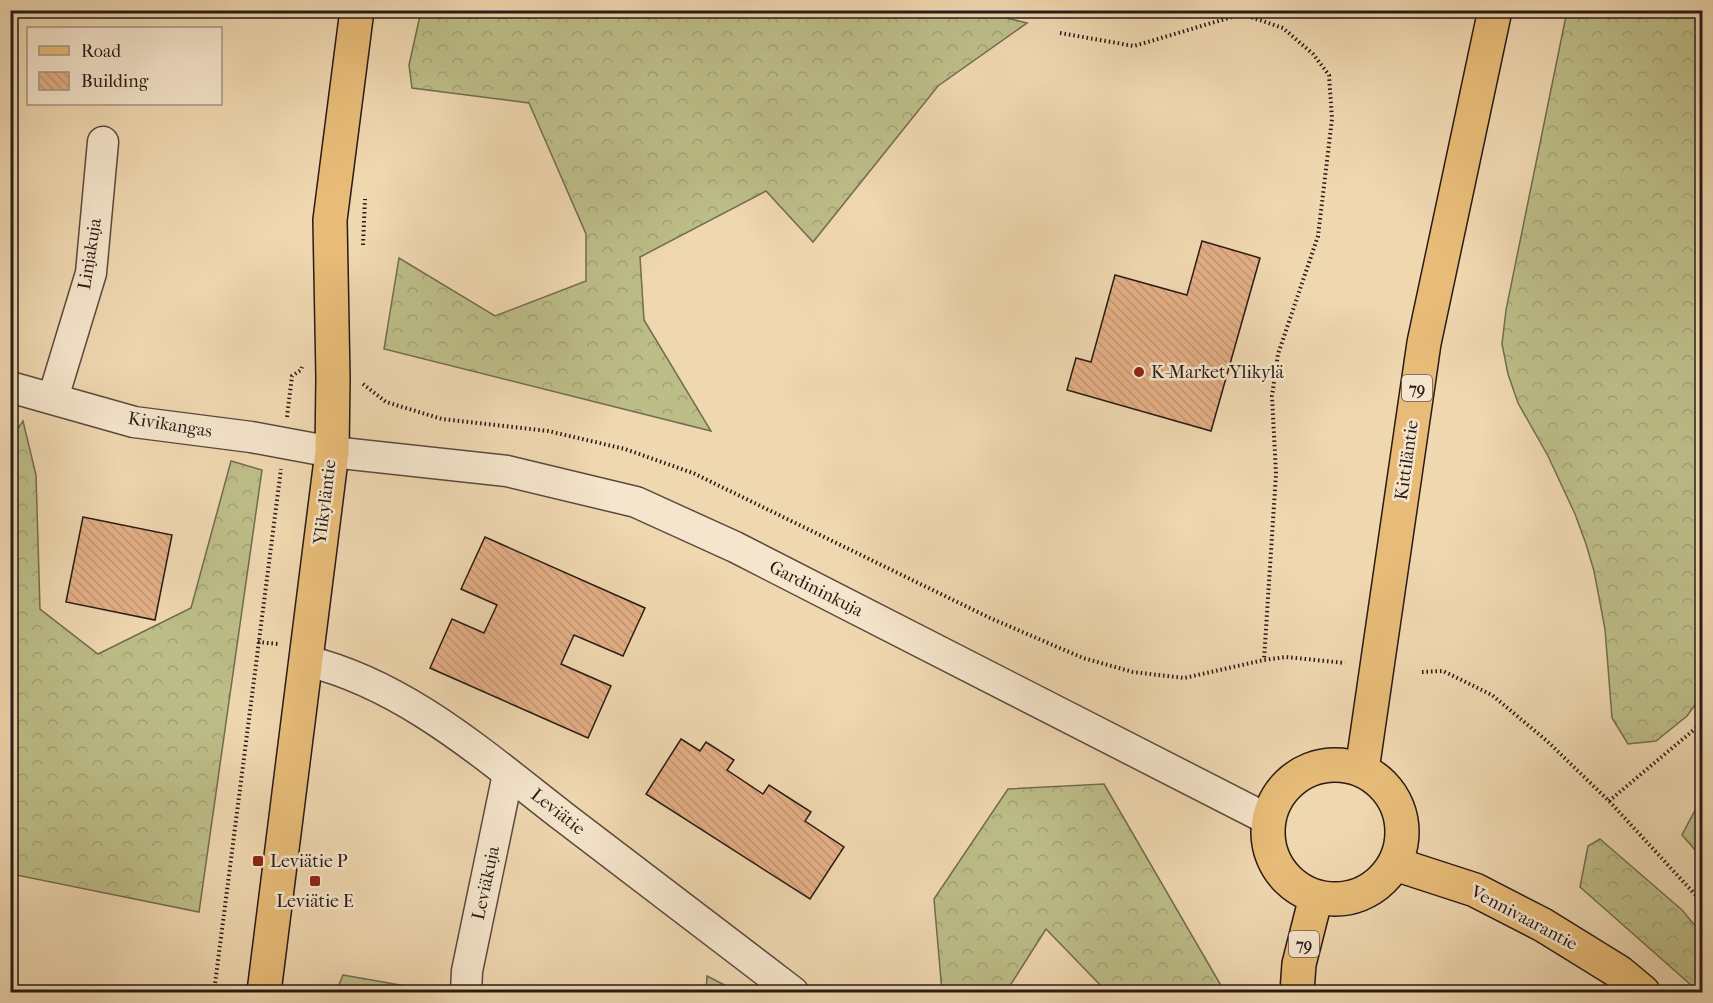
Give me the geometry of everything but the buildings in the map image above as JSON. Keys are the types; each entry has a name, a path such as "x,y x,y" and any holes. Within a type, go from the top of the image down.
{"main road":[{"name":"Ylikyläntie","path":"264,993 332,452 352,379 330,220 357,10"},
{"name":"Kittiläntie","path":"1362,770 1424,343 1495,10"},
{"path":"1340,765 1362,770 1388,790 1399,810 1403,832 1399,854 1384,879 1361,895 1334,900 1316,897 1298,888 1273,859 1268,839 1272,809 1290,782 1308,771 1319,767 1340,765"},
{"name":"Vennivaarantie","path":"1395,864 1475,890 1544,925 1618,972 1643,993"},
{"name":"79","path":"1297,993 1299,964 1316,897"}],"street":[{"name":"Linjakuja","path":"53,398 91,273 103,142"},
{"name":"Kivikangas","path":"10,387 134,422 332,452"},
{"name":"Gardininkuja","path":"332,452 507,471 636,502 735,547 1269,820"},
{"name":"Leviätie","path":"307,661 330,666 360,678 394,695 458,736 793,993"},
{"name":"Leviäkuja","path":"466,993 467,971 508,774"}],"path":[{"path":"1060,33 1134,46 1242,14 1283,28 1313,54 1329,75 1332,119 1318,236 1278,354 1272,396 1276,474 1264,660"},
{"path":"363,254 366,197"},
{"path":"301,370 302,358"},
{"path":"214,993 292,376 301,370 352,379 386,402 442,419 548,431 625,449 693,473 990,618 1083,658 1133,672 1184,678 1286,657 1345,663"},
{"path":"1422,672 1443,670 1492,694 1609,801 1702,902"},
{"path":"1609,801 1702,723"}],"green space":[{"path":"973,10 1027,23 938,86 813,242 766,191 640,257 644,320 711,431 384,349 399,258 495,316 586,281 586,234 529,103 412,88 409,65 421,11"},
{"path":"1567,11 1702,11 1702,695 1687,716 1656,741 1628,744 1612,718 1605,629 1594,571 1586,544 1548,456 1518,403 1508,374 1502,344 1506,310"},
{"path":"23,421 36,475 40,609 98,654 191,608 231,461 262,470 199,912 11,874 10,440"},
{"path":"1104,784 1223,992 1107,992 1046,929 1006,992 942,992 934,899 1008,789"},
{"path":"1702,797 1702,858 1682,835"},
{"path":"1600,839 1682,910 1702,934 1702,992 1699,992 1580,887 1588,846"},
{"path":"343,975 440,992 336,992"},
{"path":"707,976 738,992 706,992"}],"place":[{"name":"K-Market Ylikylä","path":"1139,372"},
{"name":"Leviätie P","path":"258,861"},
{"name":"Leviätie E","path":"315,881"}]}
